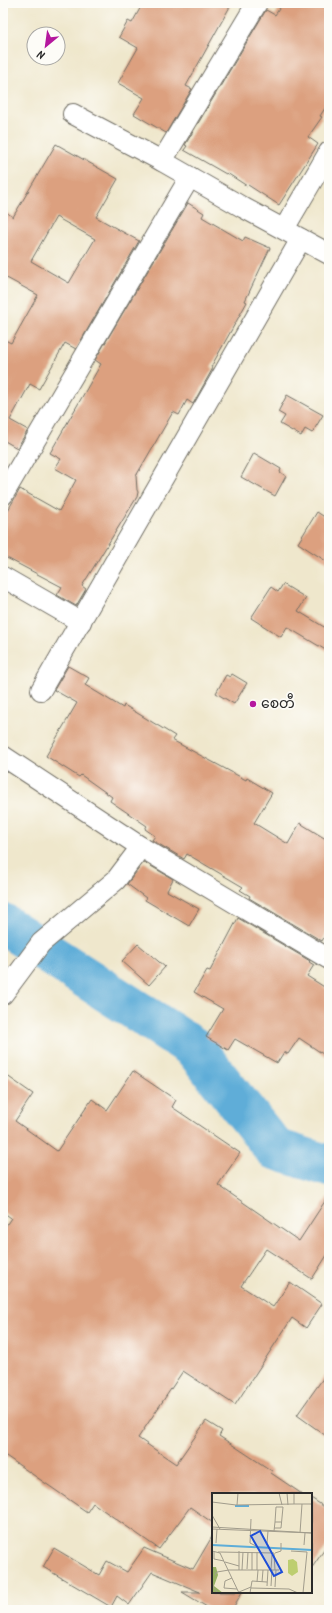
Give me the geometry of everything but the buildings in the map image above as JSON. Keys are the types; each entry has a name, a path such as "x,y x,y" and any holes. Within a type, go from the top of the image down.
{"street":[{"path":"162,161 257,3"},
{"path":"73,114 162,161 329,254"},
{"path":"284,230 329,152"},
{"path":"3,495 190,177"},
{"path":"41,690 301,239"},
{"path":"3,577 81,622"},
{"path":"3,756 141,847 329,959"},
{"path":"7,989 41,943 116,880 141,847"}],"waterway":[{"path":"3,924 194,1048 275,1149 329,1166"}],"place":[{"name":"စေတီ","path":"253,704"}]}
